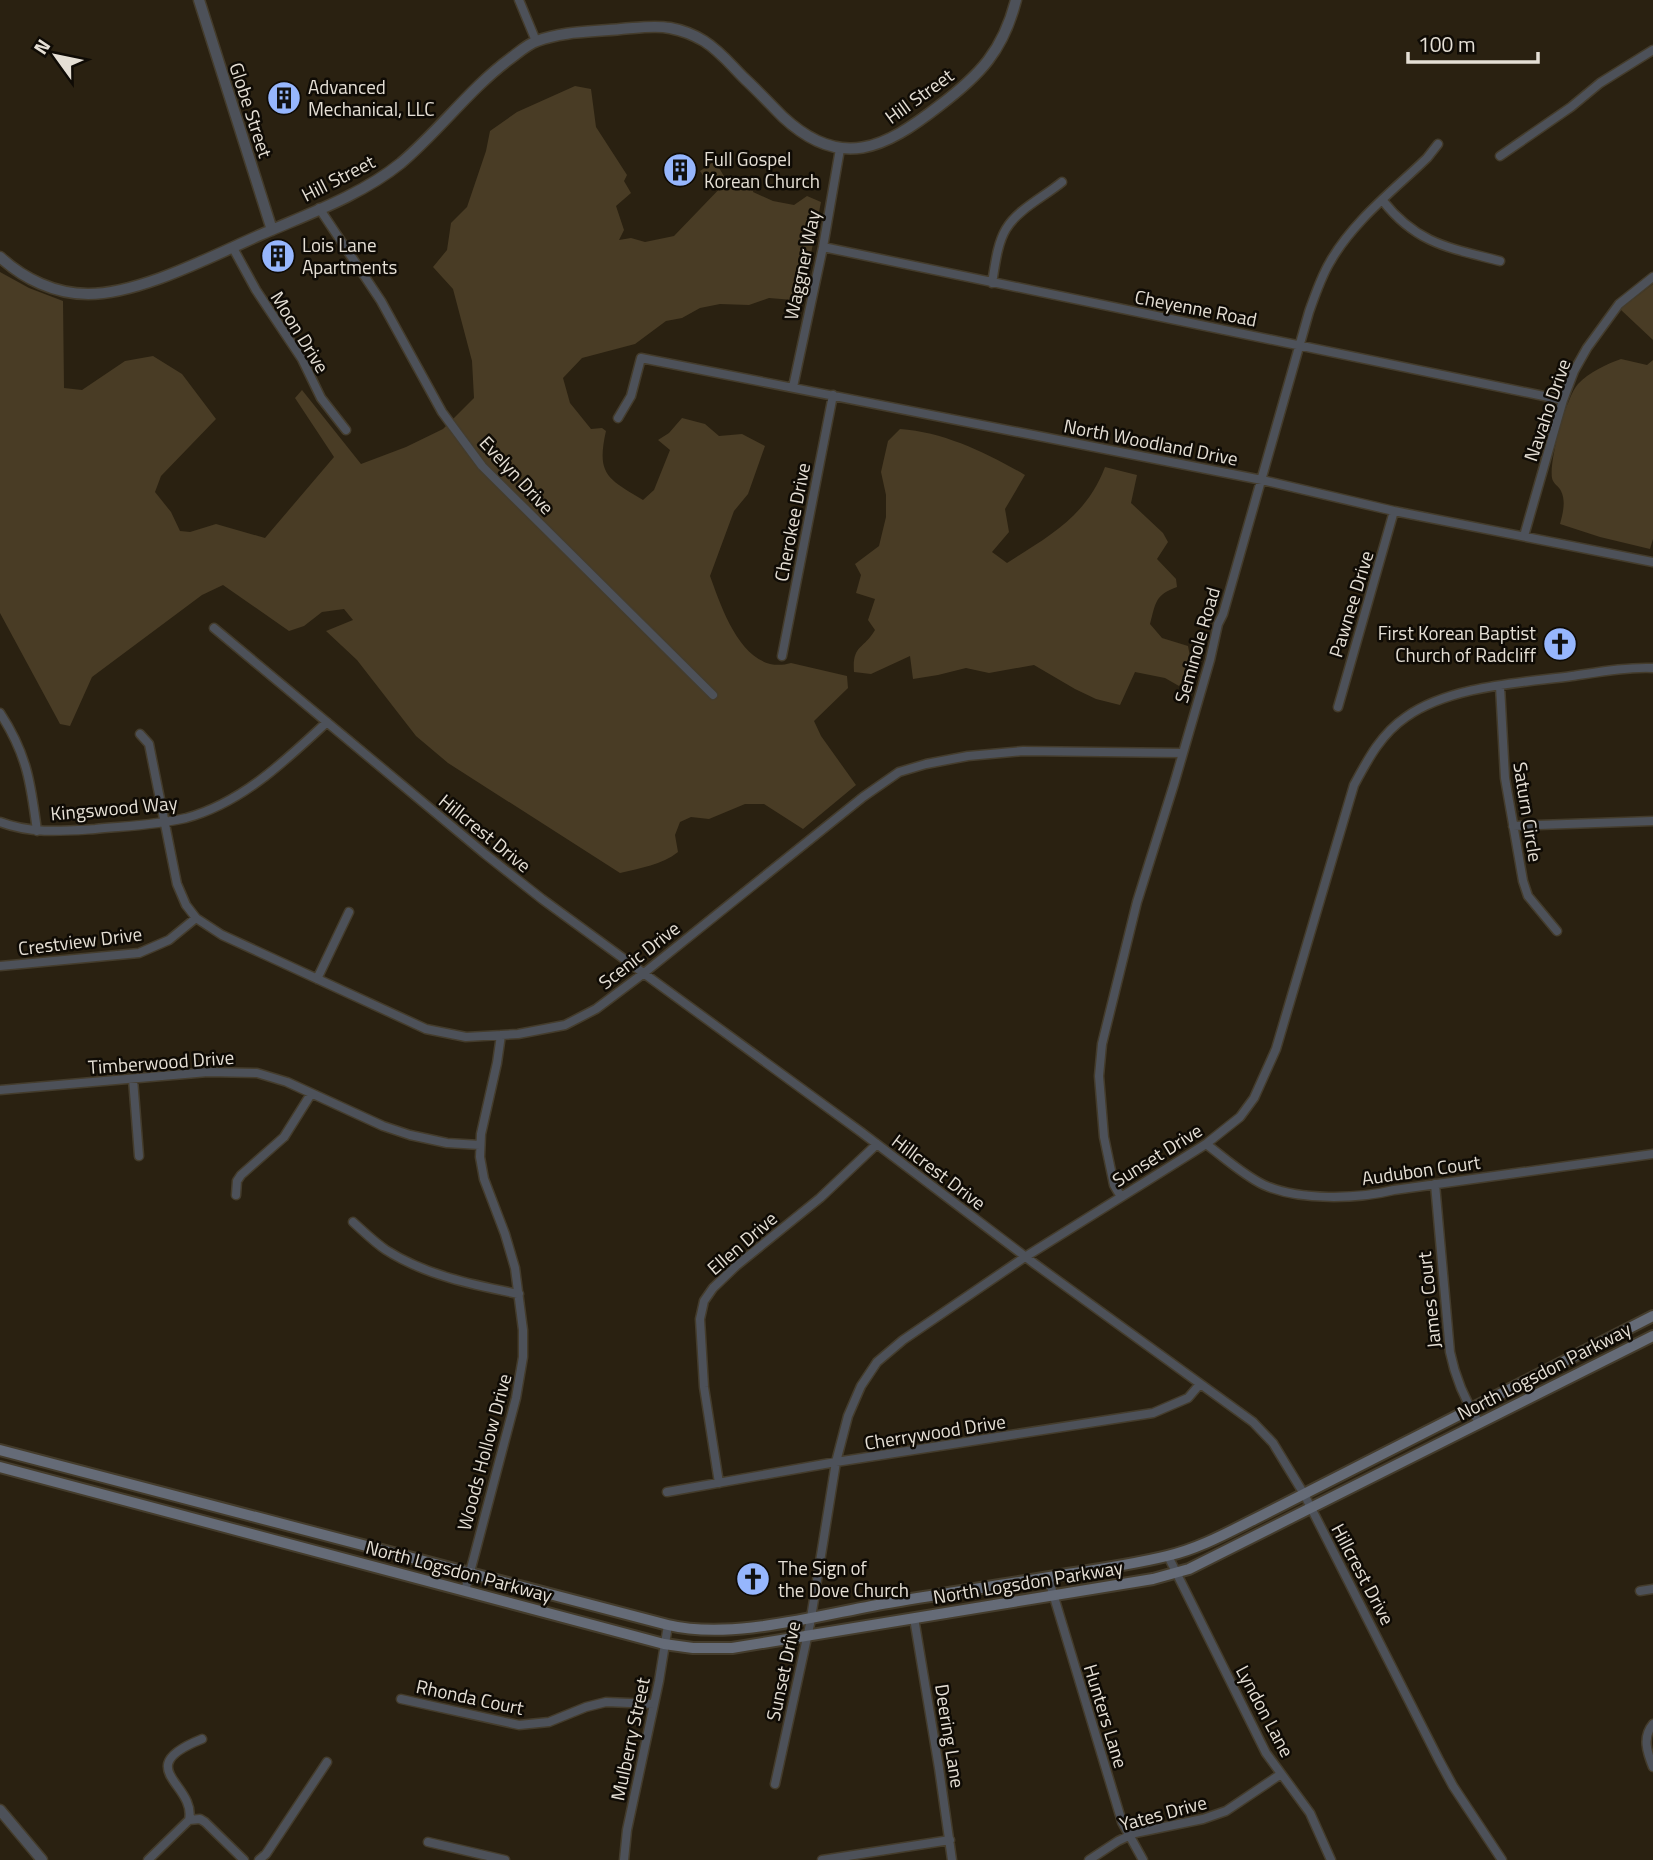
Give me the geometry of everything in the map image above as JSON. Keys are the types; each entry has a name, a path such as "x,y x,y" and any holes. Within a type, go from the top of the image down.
{"main road":[{"name":"North Logsdon Parkway","path":"0,1450 668,1625 718,1630 758,1626 1168,1556 1205,1543 1653,1316"},
{"name":"North Logsdon Parkway","path":"0,1467 664,1643 713,1649 1153,1579 1176,1573 1207,1562 1653,1336"}],"street":[{"name":"Globe Street","path":"199,0 272,230"},
{"path":"519,0 536,41"},
{"name":"Hill Street","path":"0,257 36,282 69,292 85,294 118,290 151,281 233,248 360,190 400,164 469,93 498,68 536,41 581,31 635,27 670,28 685,33 716,50 785,119 804,133 839,149 869,146 902,132 962,89 997,50 1016,0"},
{"path":"1500,156 1600,83 1653,50"},
{"name":"Seminole Road","path":"1121,1197 1114,1185 1104,1137 1099,1076 1105,1029 1136,902 1174,784 1300,345 1313,302 1330,261 1350,234 1438,144"},
{"name":"Waggner Way","path":"793,387 823,247 839,149"},
{"path":"992,283 1000,244 1007,227 1062,182"},
{"path":"1382,201 1424,239 1500,261"},
{"name":"Evelyn Drive","path":"319,208 381,301 442,412 482,466 713,695"},
{"name":"Cheyenne Road","path":"823,247 1563,400"},
{"name":"Moon Drive","path":"233,248 256,290 302,359 321,398 346,430"},
{"name":"Navaho Drive","path":"1524,536 1563,400 1580,359 1619,304 1653,278"},
{"name":"North Woodland Drive","path":"618,418 631,396 641,358 1262,480 1394,511 1653,562"},
{"name":"Cherokee Drive","path":"782,656 833,395"},
{"name":"Pawnee Drive","path":"1338,707 1394,511"},
{"name":"Hillcrest Drive","path":"214,628 485,855 1263,1432 1273,1443 1304,1494 1382,1644 1438,1760 1502,1860"},
{"name":"Sunset Drive","path":"775,1784 807,1635 836,1462 854,1401 877,1362 904,1340 1026,1256 1206,1144 1240,1117 1264,1079 1276,1049 1354,785 1374,749 1403,719 1429,703 1458,694 1592,673 1653,668"},
{"name":"Saturn Circle","path":"1500,687 1504,778 1523,881 1528,896 1557,931"},
{"path":"0,713 24,757 37,831"},
{"name":"Kingswood Way","path":"0,822 37,831 164,822 200,813 236,796 262,779 327,722"},
{"name":"Scenic Drive","path":"140,734 149,744 177,884 186,905 196,918 233,941 439,1033 466,1037 554,1028 576,1021 644,973 863,797 899,772 926,764 1009,752 1181,753"},
{"path":"1513,826 1653,821"},
{"path":"317,979 349,912"},
{"name":"Crestview Drive","path":"0,966 139,953 160,946 196,918"},
{"name":"Woods Hollow Drive","path":"466,1591 522,1371 523,1330 512,1256 484,1179 480,1145 501,1035"},
{"name":"Timberwood Drive","path":"0,1090 241,1071 272,1077 410,1135 447,1143 480,1145"},
{"path":"133,1079 139,1156"},
{"path":"236,1195 237,1181 241,1175 284,1137 311,1094"},
{"name":"Ellen Drive","path":"719,1483 704,1387 700,1319 704,1301 736,1265 820,1198 877,1144"},
{"name":"Audubon Court","path":"1206,1144 1255,1180 1272,1188 1291,1193 1347,1196 1374,1195 1653,1154"},
{"name":"James Court","path":"1435,1185 1450,1352 1470,1408 1479,1423"},
{"path":"353,1222 382,1247 415,1266 447,1277 519,1294"},
{"name":"Cherrywood Drive","path":"667,1492 836,1462 1153,1413 1188,1398 1200,1384"},
{"path":"198,1520 202,1503"},
{"name":"Lyndon Lane","path":"1168,1556 1266,1753 1317,1824 1331,1860"},
{"name":"Hunters Lane","path":"1048,1577 1128,1836 1143,1860"},
{"path":"1640,1591 1653,1589"},
{"name":"Deering Lane","path":"914,1618 952,1860"},
{"name":"Mulberry Street","path":"624,1860 627,1830 668,1625"},
{"name":"Rhonda Court","path":"401,1699 519,1726 549,1722 586,1706 606,1702 654,1704"},
{"path":"1653,1724 1649,1728 1646,1746 1653,1767"},
{"path":"188,1821 189,1805 170,1778 168,1764 176,1752 202,1739"},
{"path":"259,1860 266,1854 327,1762"},
{"name":"Yates Drive","path":"1089,1860 1128,1836 1215,1816 1281,1774"},
{"path":"0,1810 42,1860"},
{"path":"148,1860 188,1821 200,1819 244,1860"},
{"path":"822,1860 950,1840"},
{"path":"428,1842 505,1860"}],"shaded area":[{"path":"575,86 591,89 596,127 627,175 624,181 631,193 616,206 624,230 619,240 631,238 645,242 674,236 726,182 755,184 753,192 773,201 794,205 807,196 821,202 804,290 793,300 769,298 749,305 720,304 700,308 682,318 666,321 635,344 582,358 563,378 570,403 591,429 602,428 606,431 603,457 608,474 621,487 643,500 654,490 670,450 658,440 669,433 682,418 705,424 719,436 742,434 765,446 748,494 734,511 710,576 737,637 760,660 775,665 791,663 847,676 848,688 814,721 821,736 856,785 803,829 764,804 745,804 709,819 691,817 680,822 675,835 678,852 658,863 620,873 448,763 416,736 357,660 326,631 353,620 344,609 322,612 304,626 289,631 223,585 202,595 92,677 70,726 60,724 0,613 0,272 29,288 63,301 64,388 82,390 125,361 153,356 182,374 216,419 161,476 155,492 171,512 180,531 190,532 216,524 265,538 334,457 295,398 302,390 361,464 443,429 474,398 472,361 453,289 433,267 447,250 451,223 467,207 490,131 517,112"},
{"path":"715,161 725,178 711,187 700,171"},
{"path":"1653,284 1653,340 1620,309"},
{"path":"1621,359 1647,365 1653,360 1653,539 1650,549 1560,524 1563,499 1552,478 1556,444 1573,391 1587,376"},
{"path":"900,429 949,439 1025,475 1005,509 1009,532 992,552 1007,563 1065,524 1088,499 1105,467 1137,475 1131,503 1163,533 1168,542 1157,559 1176,579 1177,587 1157,600 1150,624 1162,638 1188,646 1192,667 1179,686 1165,678 1135,672 1120,705 1096,699 1034,665 989,673 966,668 913,679 910,656 871,674 854,672 857,652 875,630 868,620 875,599 856,593 861,575 855,564 879,546 886,517 886,495 881,472 888,441"}],"place":[{"name":"Advanced Mechanical, LLC","path":"284,98"},
{"name":"Full Gospel Korean Church","path":"680,170"},
{"name":"Lois Lane Apartments","path":"278,256"},
{"name":"First Korean Baptist Church of Radcliff","path":"1560,644"},
{"name":"The Sign of the Dove Church","path":"753,1579"}]}
